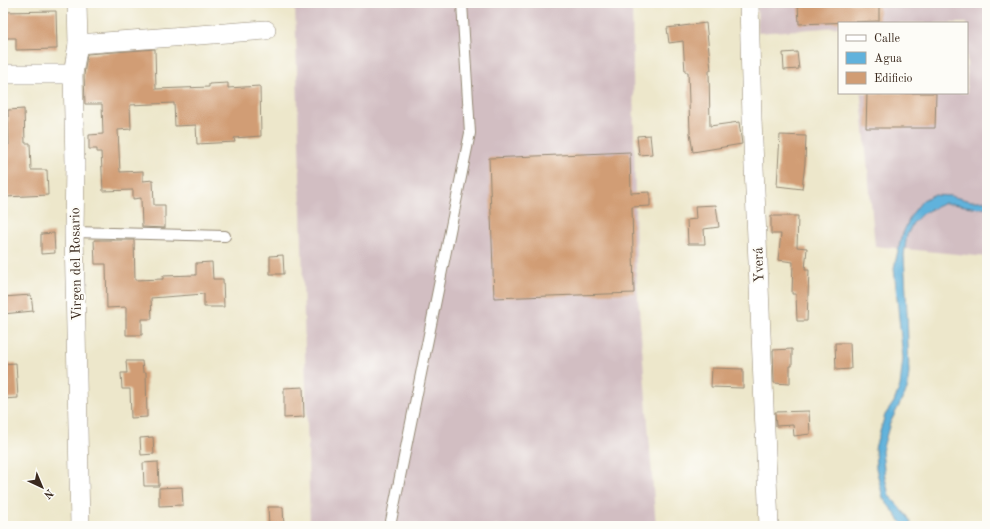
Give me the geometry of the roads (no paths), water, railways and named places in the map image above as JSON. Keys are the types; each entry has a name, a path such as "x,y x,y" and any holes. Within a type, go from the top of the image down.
{"street":[{"name":"Virgen del Rosario","path":"77,3 78,44 73,74 75,164 74,232 80,526"},
{"name":"Yverá","path":"749,3 752,119 769,526"},
{"path":"78,44 266,30"},
{"path":"3,74 73,74"}],"lane":[{"path":"390,526 470,133 462,3"},
{"path":"74,232 225,236"}],"water":[{"path":"933,195 950,196 971,201 987,201 987,207 979,208 945,203 923,213 913,223 907,235 904,255 909,373 907,390 890,423 882,451 885,478 889,495 908,517 912,526 904,526 883,498 876,468 875,448 885,415 894,402 900,386 903,358 894,268 901,238 911,215 923,200"}]}
